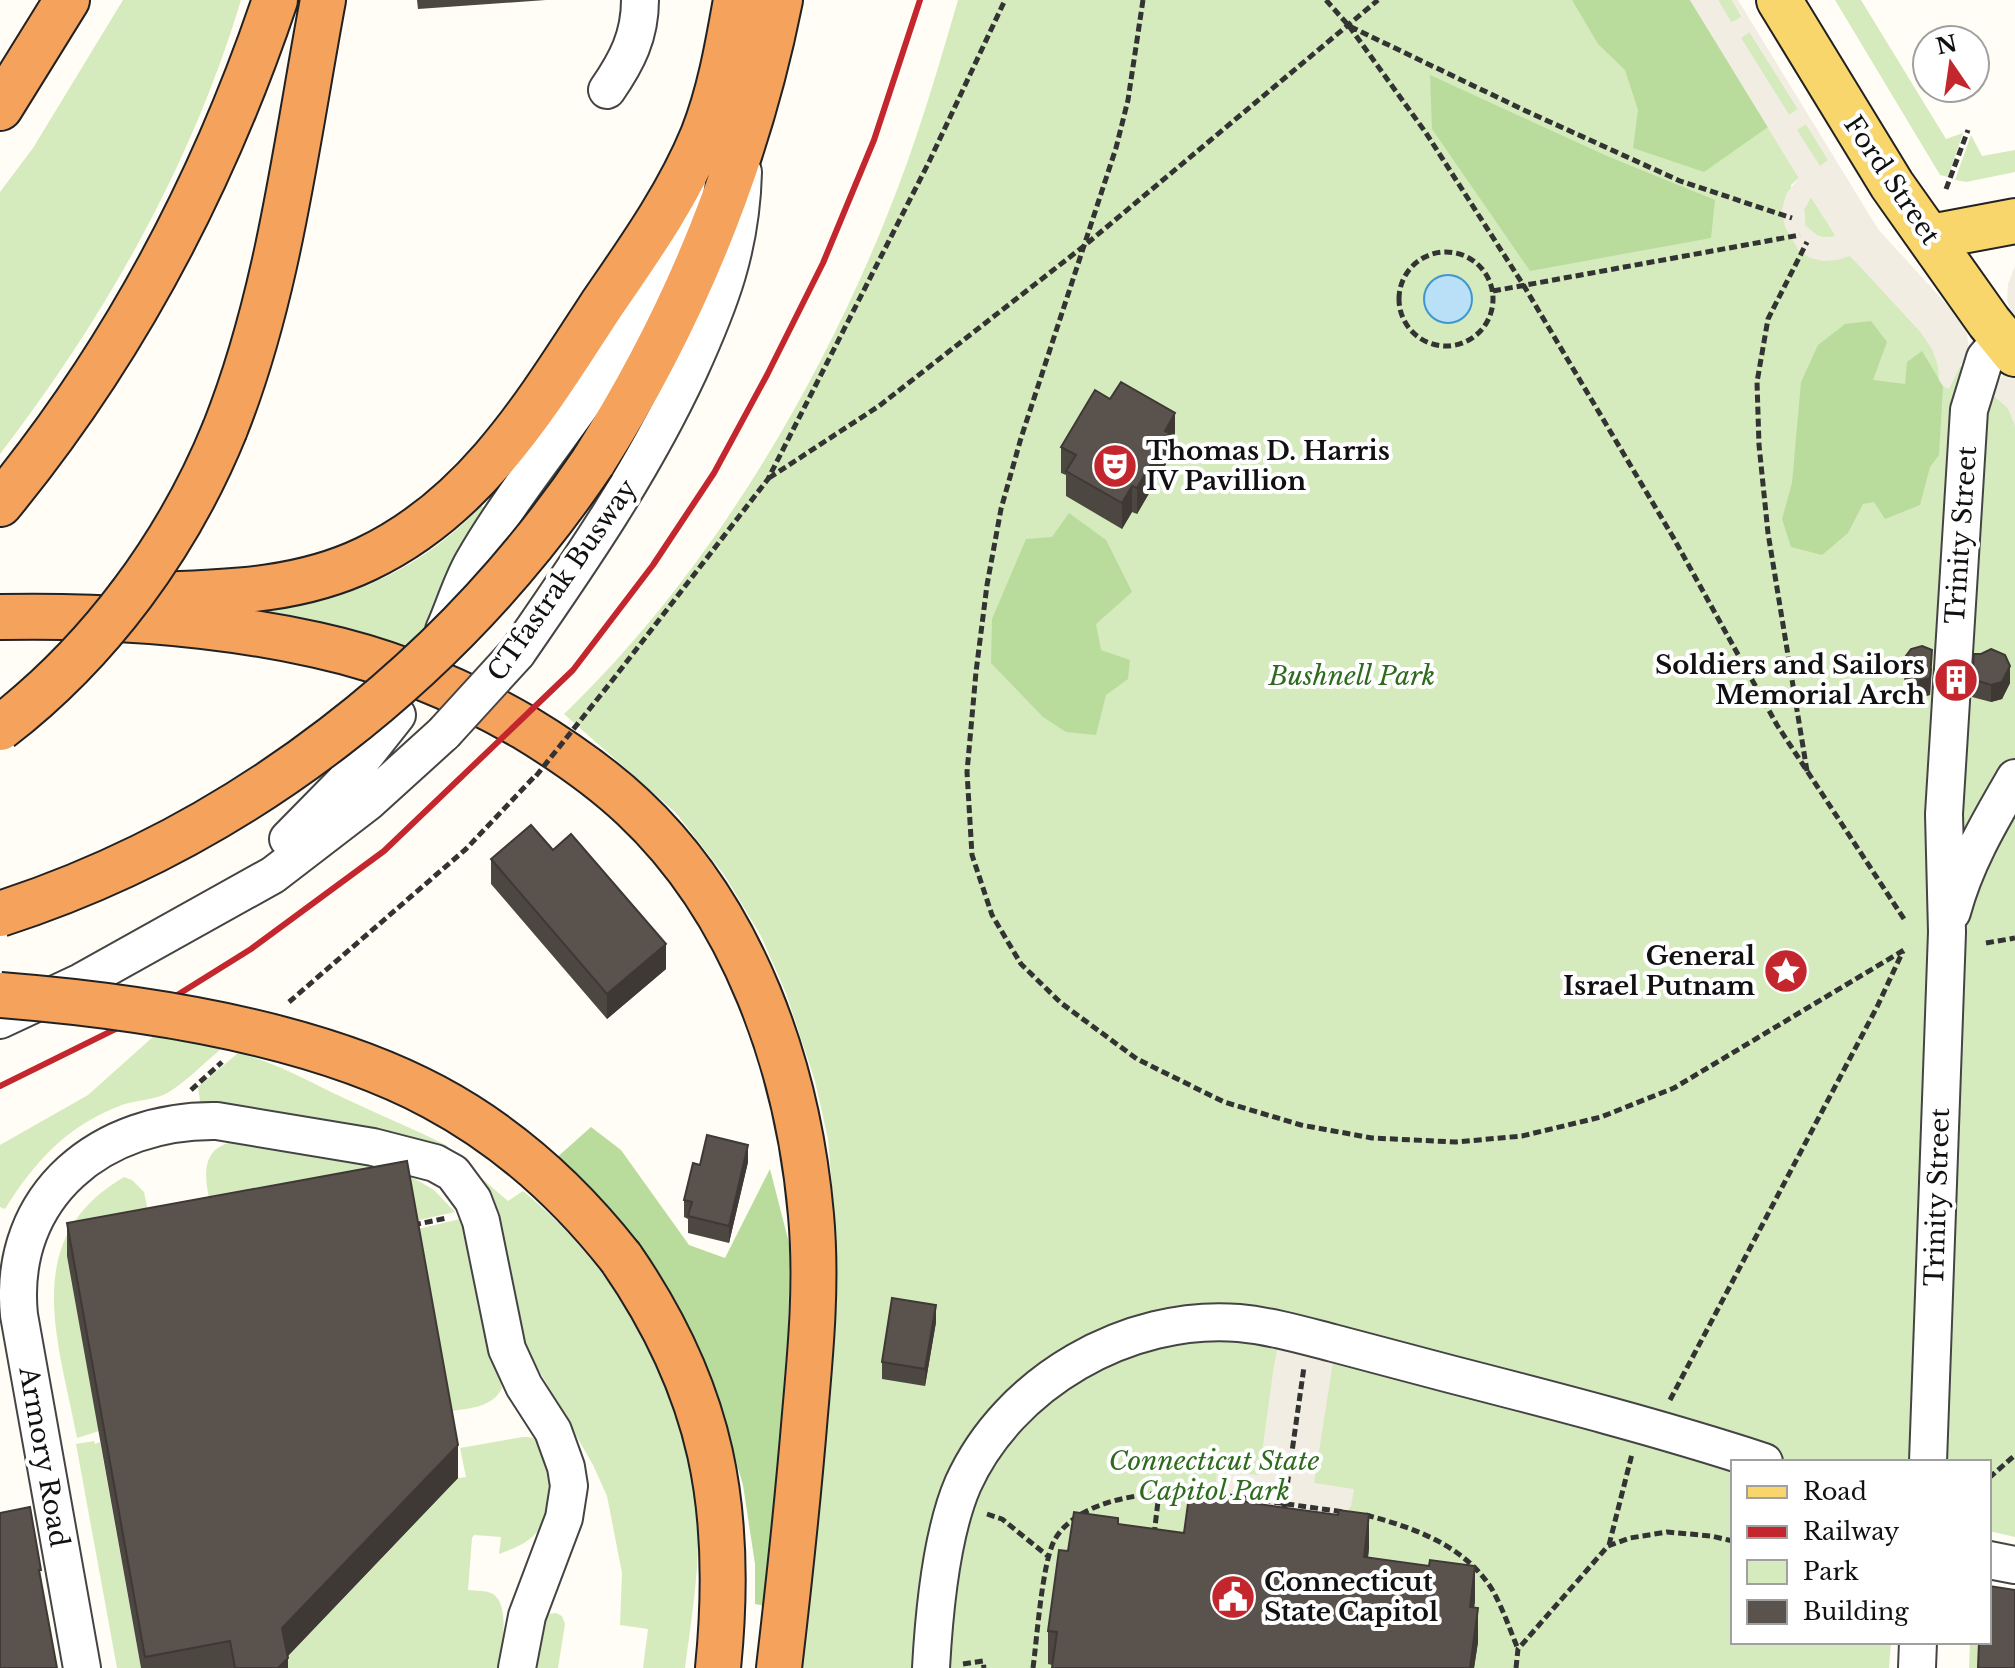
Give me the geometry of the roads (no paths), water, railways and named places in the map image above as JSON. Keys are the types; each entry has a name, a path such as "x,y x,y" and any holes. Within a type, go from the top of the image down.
{"highway":[{"path":"0,108 67,0"},
{"path":"0,504 77,403 154,280 184,225 219,149 275,0"},
{"path":"0,728 73,662 131,593 186,511 225,429 245,376 271,282 323,0"},
{"path":"0,607 80,598 285,587 354,565 399,542 454,501 511,440 641,246 689,163 702,136 716,93 736,0"},
{"path":"0,914 85,882 170,843 251,794 349,725 410,675 474,613 530,549 593,462 648,370 679,307 718,216 743,143 780,0"},
{"path":"0,617 123,619 237,630 319,645 417,675 508,718 585,768 640,814 685,866 728,931 765,1012 788,1084 808,1183 814,1259 812,1331 779,1668"},
{"path":"0,995 136,1012 229,1029 322,1052 395,1078 450,1106 525,1159 577,1207 621,1258 653,1308 698,1403 719,1495 723,1549 718,1668"}],"main road":[{"name":"Ford Street","path":"1779,0 1892,185 2008,346"},
{"path":"1930,237 2015,221"}],"street":[{"path":"607,90 625,64 636,39 640,0"},
{"name":"CTfastrak Busway","path":"0,1020 81,982 273,875 368,802 444,733 517,653 615,509 663,424 700,347 733,261 742,186 743,143"},
{"name":"CTfastrak Busway","path":"173,928 301,828 345,781 397,715 444,630 472,564 615,353 656,285 669,258 681,218 689,163"},
{"name":"Trinity Street","path":"1928,1460 1947,932 1944,814 1969,410 1985,358 2008,346"},
{"name":"Trinity Street","path":"1947,932 1966,868 1981,835 2015,778"},
{"name":"Armory Road","path":"82,1668 19,1315 20,1267 41,1210 50,1194 73,1168 105,1146 164,1126 217,1121 373,1147 435,1163 453,1173 469,1192 481,1221 507,1349 524,1386 553,1431 566,1467 569,1486 564,1518 527,1616 517,1668"},
{"path":"931,1668 935,1614 950,1527 963,1486 979,1454 1004,1422 1035,1392 1071,1366 1131,1336 1169,1326 1200,1323 1260,1326 1302,1335 1640,1423 1758,1460"},
{"path":"1991,1560 2015,1565"},
{"path":"1917,1668 1918,1644"}],"water":[{"path":"1448,275 1465,282 1472,299 1465,316 1448,323 1431,316 1424,299 1431,282"}],"railway":[{"path":"0,1086 150,1012 251,949 384,851 573,670 653,565 714,473 767,375 823,263 874,140 920,0"}],"place":[{"name":"Thomas D. Harris IV Pavillion","path":"1115,466"},
{"name":"Soldiers and Sailors Memorial Arch","path":"1956,680"},
{"name":"General Israel Putnam","path":"1786,971"},
{"name":"Connecticut State Capitol","path":"1233,1597"}],"park label":[{"name":"Bushnell Park","path":"1352,676"},
{"name":"Connecticut State Capitol Park","path":"1214,1476"}]}
